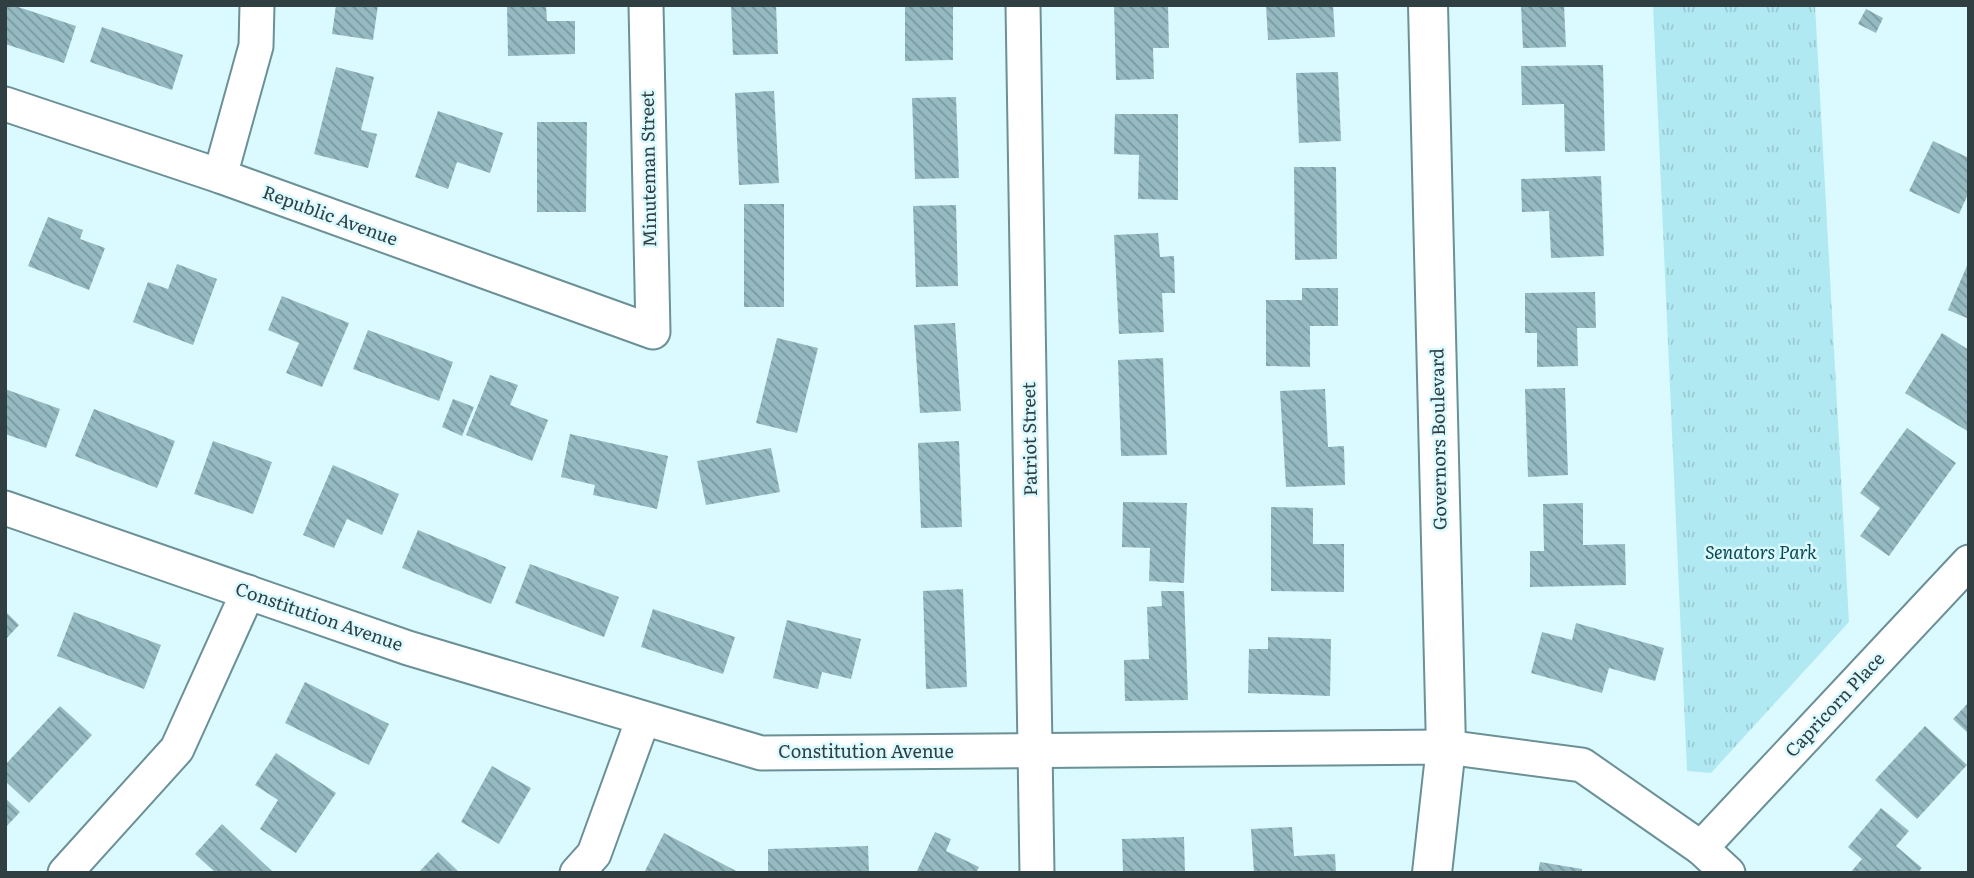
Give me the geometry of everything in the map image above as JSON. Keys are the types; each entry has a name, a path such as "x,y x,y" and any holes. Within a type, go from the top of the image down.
{"main road":[{"name":"Governors Boulevard","path":"1428,5 1446,747 1432,873"}],"street":[{"path":"220,176 256,46 257,5"},
{"name":"Minuteman Street","path":"646,5 653,332"},
{"name":"Patriot Street","path":"1023,5 1037,873"},
{"name":"Republic Avenue","path":"5,104 220,176 653,332"},
{"name":"Constitution Avenue","path":"5,508 408,648 761,753 1446,747 1582,765 1701,848 1728,873"},
{"name":"Capricorn Place","path":"1701,848 1969,562"},
{"path":"65,873 177,749 248,592"},
{"path":"577,873 594,854 643,719"}],"green space":[{"name":"Senators Park","path":"1653,5 1815,5 1849,622 1711,773 1687,771"}],"building":[{"path":"5,5 76,26 64,63 5,44"},
{"path":"336,5 378,5 373,40 332,34"},
{"path":"507,5 546,5 547,21 575,21 575,54 508,56"},
{"path":"731,5 776,5 778,54 733,55"},
{"path":"905,5 953,5 953,60 905,61"},
{"path":"1114,5 1168,5 1169,48 1153,48 1154,79 1116,80"},
{"path":"1266,5 1333,5 1335,37 1268,40"},
{"path":"1521,5 1564,5 1566,47 1523,48"},
{"path":"1866,9 1883,18 1876,33 1858,24"},
{"path":"102,27 183,55 172,90 90,62"},
{"path":"1603,65 1605,151 1565,152 1564,104 1522,105 1521,66"},
{"path":"336,67 374,77 361,130 377,134 368,168 314,154"},
{"path":"1338,72 1341,141 1299,143 1296,73"},
{"path":"774,91 779,183 739,185 735,93"},
{"path":"956,97 959,178 915,179 912,98"},
{"path":"438,111 503,133 490,173 457,162 448,189 415,177"},
{"path":"1115,114 1178,114 1178,200 1138,199 1139,155 1114,154"},
{"path":"537,122 587,122 586,212 537,212"},
{"path":"1933,141 1969,158 1969,192 1959,214 1909,191"},
{"path":"1294,167 1336,167 1337,259 1295,260"},
{"path":"1601,176 1604,256 1551,258 1549,211 1522,212 1521,179"},
{"path":"744,204 784,204 784,307 744,307"},
{"path":"956,205 958,286 916,287 913,206"},
{"path":"48,217 83,230 80,239 105,248 89,290 28,266"},
{"path":"1158,233 1160,257 1174,256 1175,293 1162,293 1164,332 1119,334 1114,235"},
{"path":"1969,261 1969,319 1948,310"},
{"path":"177,264 217,279 193,345 133,322 148,282 168,289"},
{"path":"1302,288 1338,288 1338,326 1310,326 1310,367 1266,366 1266,300 1302,300"},
{"path":"1595,292 1596,328 1577,328 1578,366 1537,367 1537,333 1525,333 1525,293"},
{"path":"282,296 349,323 322,387 286,373 299,343 268,330"},
{"path":"955,323 961,411 920,413 914,325"},
{"path":"368,330 453,362 439,401 353,369"},
{"path":"1942,333 1969,350 1969,432 1905,393"},
{"path":"777,338 818,348 797,433 756,423"},
{"path":"1163,358 1167,455 1121,456 1118,360"},
{"path":"490,375 518,385 510,405 548,420 532,461 466,435"},
{"path":"1565,388 1568,475 1528,477 1525,389"},
{"path":"5,389 60,409 46,448 5,434"},
{"path":"1325,389 1328,447 1344,446 1345,485 1286,487 1280,391"},
{"path":"453,399 474,407 462,436 442,427"},
{"path":"94,409 175,441 157,488 75,456"},
{"path":"1907,428 1956,463 1889,556 1860,536 1880,508 1860,493"},
{"path":"570,434 668,456 657,509 593,495 595,485 561,477"},
{"path":"213,441 272,462 253,514 194,494"},
{"path":"959,441 962,527 921,528 918,443"},
{"path":"771,448 780,492 706,505 697,461"},
{"path":"333,465 399,494 382,535 347,519 334,548 303,535"},
{"path":"1123,502 1187,503 1184,583 1149,581 1150,548 1122,547"},
{"path":"1583,503 1583,545 1625,544 1626,585 1530,587 1530,551 1544,551 1543,504"},
{"path":"1271,507 1313,508 1313,544 1344,544 1344,592 1271,591"},
{"path":"418,530 506,567 491,604 402,568"},
{"path":"530,564 619,597 604,637 515,603"},
{"path":"963,589 967,687 926,689 923,591"},
{"path":"1161,591 1184,591 1188,700 1125,701 1124,660 1149,659 1147,607 1162,606"},
{"path":"653,609 735,637 723,674 641,647"},
{"path":"5,611 19,625 5,640"},
{"path":"74,612 161,645 144,689 57,656"},
{"path":"787,620 861,639 851,679 822,672 818,689 773,678"},
{"path":"1576,623 1664,648 1655,681 1609,668 1602,693 1531,673 1542,632 1572,640"},
{"path":"1268,637 1331,639 1330,696 1248,693 1249,649 1268,649"},
{"path":"305,682 389,724 369,765 285,723"},
{"path":"1969,702 1969,734 1953,719"},
{"path":"60,706 92,735 29,803 5,781 5,765"},
{"path":"1925,726 1967,765 1917,819 1875,780"},
{"path":"276,753 336,793 296,853 260,829 278,800 255,785"},
{"path":"492,766 531,788 499,844 461,822"},
{"path":"5,798 20,812 5,828"},
{"path":"1881,808 1909,831 1896,846 1922,868 1917,873 1850,873 1862,859 1848,847"},
{"path":"222,824 274,873 216,873 195,854"},
{"path":"1292,827 1294,856 1335,854 1336,873 1254,873 1251,829"},
{"path":"935,832 951,839 946,851 979,867 976,873 916,873"},
{"path":"664,833 740,873 644,873"},
{"path":"1184,837 1185,873 1123,873 1122,839"},
{"path":"868,846 869,873 768,873 768,849"},
{"path":"438,852 460,873 418,873"},
{"path":"1540,862 1582,869 1582,873 1538,873"}]}
